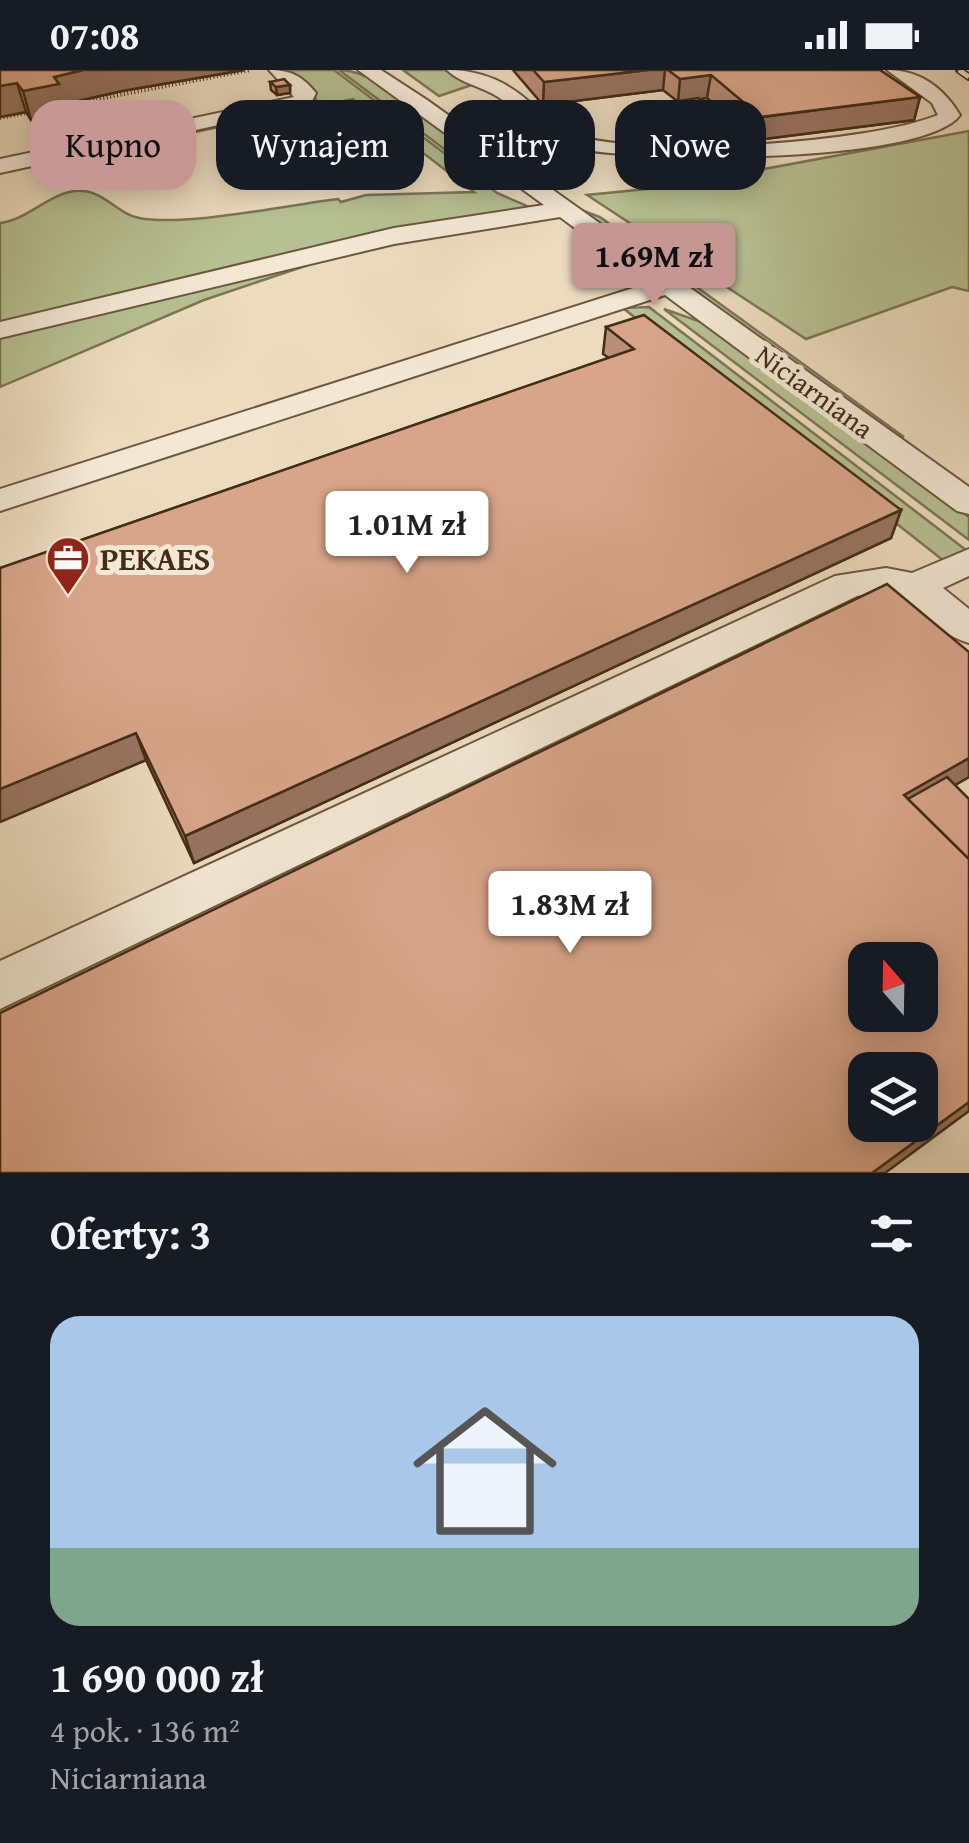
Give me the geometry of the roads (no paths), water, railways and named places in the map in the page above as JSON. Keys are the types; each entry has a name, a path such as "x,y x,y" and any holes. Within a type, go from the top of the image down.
{"street":[{"path":"0,166 304,101 306,94 279,70"},
{"name":"Niciarniana","path":"368,70 443,98 565,209 969,503"},
{"path":"457,70 512,96 550,132 578,144 760,152 918,130 945,120 949,115 946,104 897,70"},
{"path":"443,98 493,86"},
{"path":"0,330 394,236 565,209"},
{"path":"0,500 670,285"},
{"path":"916,586 969,560"},
{"path":"0,986 848,584 894,579 916,586 969,629"}],"railway":[{"path":"959,70 969,77"}],"place":[{"name":"PEKAES","path":"68,596"}]}
